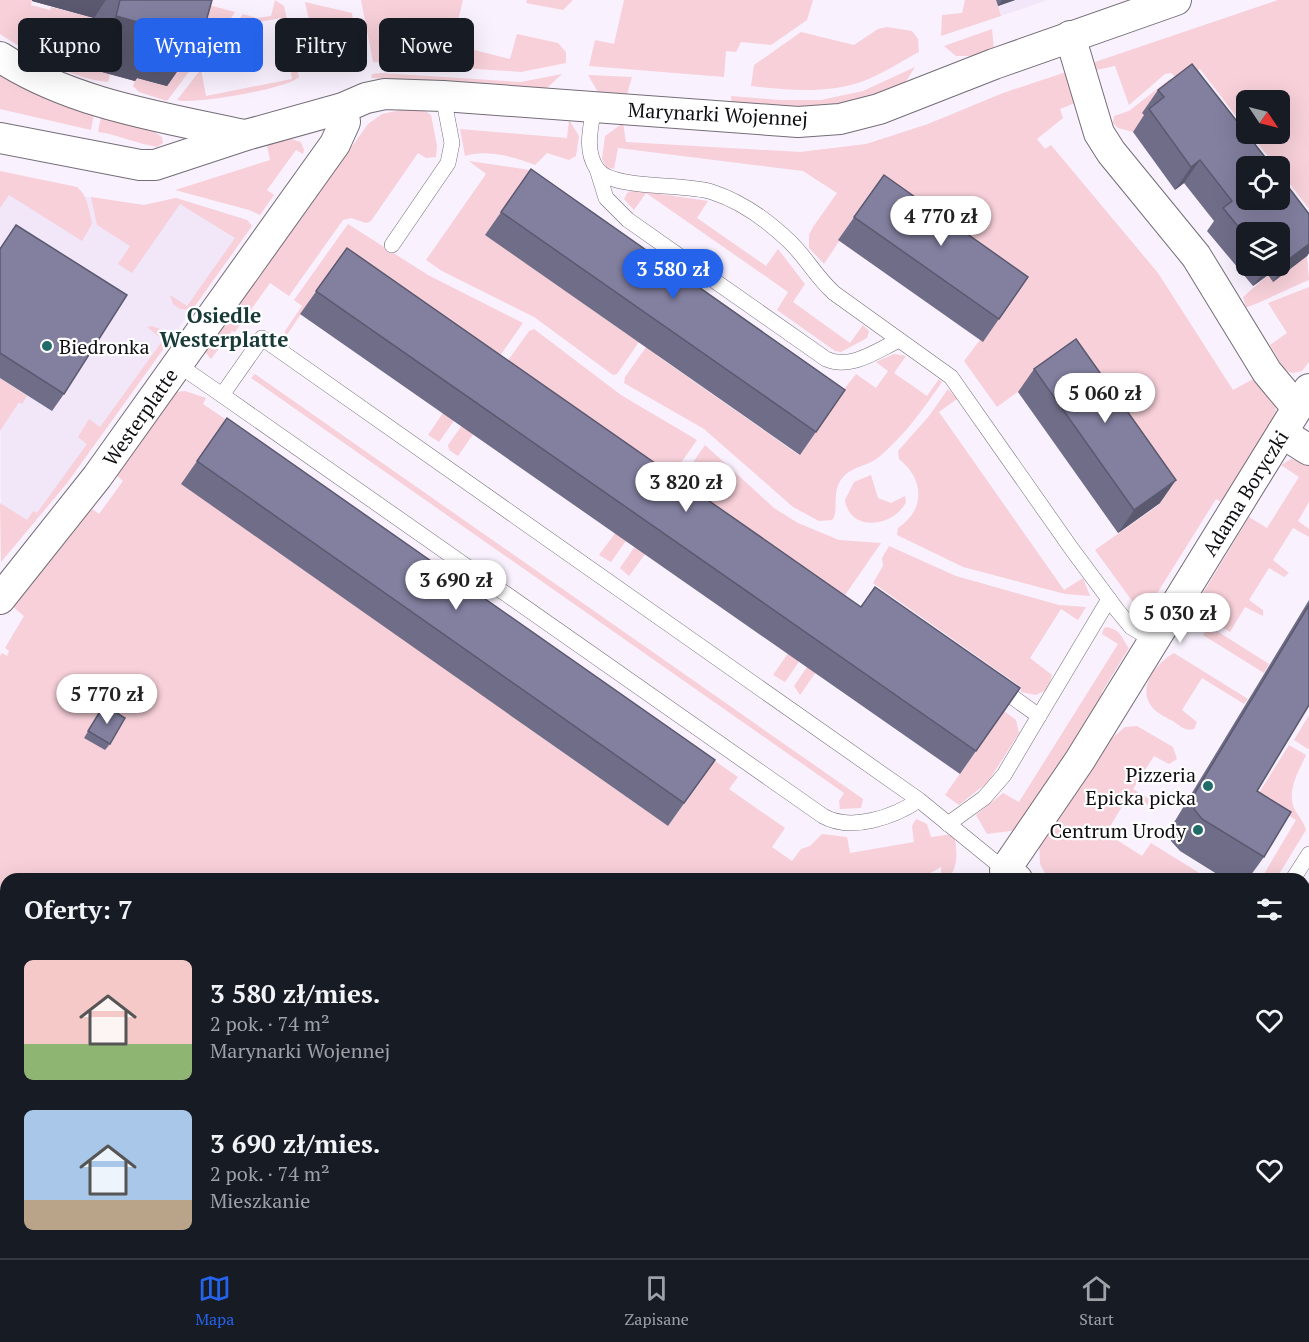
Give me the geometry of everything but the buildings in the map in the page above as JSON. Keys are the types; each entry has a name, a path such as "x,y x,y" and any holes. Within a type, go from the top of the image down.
{"street":[{"name":"Marynarki Wojennej","path":"0,138 140,165 155,165 246,135 385,94 443,96 798,122 840,119 879,109 1070,36 1176,0"},
{"path":"1070,36 1089,108 1105,143 1196,256 1267,372 1299,412 1309,450"},
{"name":"Marynarki Wojennej","path":"0,57 68,92 161,117 246,135"},
{"name":"Westerplatte","path":"4,585 97,477 335,144 345,122 343,108"},
{"name":"Adama Boryczki","path":"1012,873 1154,641 1299,412"}],"lane":[{"path":"392,245 448,163 452,143 443,96"},
{"path":"594,107 588,147 606,198 628,220 826,359 835,363 853,362 899,340"},
{"path":"597,169 611,178 624,182 669,184 712,191 748,209 789,241 819,280 834,293 951,377 962,389 1071,549 1109,599 1131,627 1154,641"},
{"path":"222,395 262,338 919,800 1010,873"},
{"path":"177,364 823,816 841,823 869,820 894,814 919,800"},
{"path":"948,824 984,798 1004,775 1109,599"},
{"path":"981,675 1039,716"},
{"path":"1297,873 1309,854"}],"shaded area":[{"path":"0,0 32,0 31,5 50,10 51,7 94,18 18,18 18,45 0,34"},
{"path":"275,0 284,6 287,18 263,21 263,18 257,18 271,16"},
{"path":"361,0 463,0 459,18 379,18 379,62 373,62 367,18 364,18"},
{"path":"527,0 573,0 563,10 526,3"},
{"path":"624,0 813,0 807,20 771,45 741,42 736,52 726,51 724,77 589,66 595,40 614,44"},
{"path":"965,0 996,0 1001,16 941,36 942,15 962,13"},
{"path":"996,0 1048,0 1001,16"},
{"path":"1278,0 1309,0 1309,209 1290,184 1290,156 1268,156 1258,144 1290,144 1290,90 1236,90 1236,116 1200,69 1182,83 1171,73 1165,74 1129,105 1115,66 1096,70 1092,63"},
{"path":"194,1 235,12 231,18 199,18"},
{"path":"305,2 352,13 353,18 309,18"},
{"path":"243,14 257,18 240,18"},
{"path":"887,27 912,31 918,39 919,52 876,76 847,86 806,90 751,86 754,65 801,32 854,45 878,29"},
{"path":"992,29 994,50 978,56 956,56 944,46"},
{"path":"517,34 558,43 566,52 566,63 521,72 474,69 474,50 510,59"},
{"path":"915,67 908,79 900,86 878,97 858,102 837,106 795,108 732,105 731,96 780,100 821,100 863,91"},
{"path":"68,72 111,72 108,82"},
{"path":"142,72 189,72 167,101 139,92 133,86 136,78"},
{"path":"199,72 202,72 206,96 292,79 291,72 298,72 299,77 291,82 259,91 201,100 177,100"},
{"path":"1066,72 1077,102 1060,109 1063,118 1037,139 1045,149 1051,145 1158,273 1233,390 1255,378 1275,405 1276,412 1223,503 1216,499 1143,616 1095,550 1160,504 1059,362 997,407 964,361 980,340 983,341 868,198 824,264 809,248 809,235 837,193 803,171 618,148 614,169 606,167 602,159 605,136 623,123 626,142 800,152 866,144 928,124 1003,93"},
{"path":"0,73 94,114 91,130 0,109"},
{"path":"372,74 521,82 562,74 546,89 371,78"},
{"path":"588,75 632,77 626,98 598,92"},
{"path":"1170,79 1173,80 1143,113 1148,120 1133,132 1118,128 1113,123 1114,116 1129,111"},
{"path":"405,109 423,109 431,115 437,146 436,157 426,158 418,153 371,221 366,223 351,218 343,220 289,296 270,283 235,332 232,331 211,359 205,352 368,124 382,114"},
{"path":"101,116 150,129 162,137 163,143 157,147 98,132"},
{"path":"569,120 579,136 576,156 569,160 547,153 535,165 500,155 482,153 465,156 460,129 567,138"},
{"path":"280,137 282,141 291,139 301,142 303,154 296,150 267,190 274,195 260,215 175,190 270,160 267,146"},
{"path":"469,161 530,170 486,235 628,335 658,293 682,279 617,374 613,375 534,317 442,271 426,260 486,174"},
{"path":"0,171 77,187 86,199 92,224 82,241 9,195 0,208"},
{"path":"0,172 77,187 86,197 144,205 176,198 247,220 252,226 67,483 1,562"},
{"path":"633,190 708,201 697,218 766,266 778,249 805,284 793,302 850,343 863,325 869,331 867,338 841,352 835,351 777,310 788,292 646,193 634,210 624,199 627,193"},
{"path":"91,197 144,205 176,198 247,220 252,226 192,310 180,309 173,304 170,295 187,306 235,238 180,204 132,273 118,264 130,246 97,225"},
{"path":"348,224 428,275 523,323 439,442 428,435 443,413 301,314 286,336 285,331 302,306 294,300"},
{"path":"1307,256 1309,280 1246,307 1243,297 1267,276 1274,281 1281,276 1290,276 1290,269"},
{"path":"691,283 685,313 656,355 799,455 829,413 827,411 856,374 876,388 888,371 876,362 894,354 906,356 894,373 927,396 939,379 942,382 913,421 888,449 875,460 851,470 843,477 837,489 832,520 819,521 793,507 704,429 624,383 625,377"},
{"path":"1309,287 1309,362 1302,371 1292,373 1284,369 1270,345 1287,333 1268,303"},
{"path":"147,327 160,329 169,341 67,483 1,562 0,503 27,520 33,511 37,513 87,444 78,437 89,419 100,427 163,340"},
{"path":"534,329 621,395 697,440 611,562 599,555 616,532 474,433 458,456 449,450 448,445 529,331"},
{"path":"255,374 863,799 861,808 840,809 839,801 844,793 251,378"},
{"path":"0,378 27,396 22,404 19,402 0,431"},
{"path":"948,389 957,399 939,412 1064,590 1083,578 1090,596 1065,594 963,567 897,535 898,528 913,512 918,494 913,476 899,459 898,451 929,416"},
{"path":"185,391 206,398 203,404 228,421 182,484 325,585 355,542 524,725 668,826 698,784 696,782 712,759 738,777 729,789 785,828 772,847 792,861 801,849 810,846 822,834 847,837 850,853 914,842 912,826 916,819 927,824 931,837 954,834 956,858 952,873 941,873 941,867 929,873 0,873 0,656 2,653 7,656 9,651 5,648 24,616 12,606 92,509 99,514 123,481 116,475 177,392"},
{"path":"705,445 774,508 798,523 839,540 881,543 785,682 773,675 817,611 646,553 629,576 620,568"},
{"path":"1291,459 1309,463 1309,502 1298,521 1309,529 1309,537 1293,528 1273,560 1289,573 1284,577 1269,568 1249,600 1263,610 1263,616 1245,607 1230,632 1207,618 1199,630 1194,622 1197,603 1249,517 1267,528 1299,477 1281,465"},
{"path":"871,475 878,498 891,503 905,496 906,502 892,517 873,523 855,518 849,511 845,500 854,482"},
{"path":"889,546 956,576 1059,605 1086,607 1078,620 1061,609 1030,658 1052,675 1048,689 1036,695 1021,692 1021,687 873,583 883,566 882,558"},
{"path":"850,604 859,610 800,695 794,686"},
{"path":"1209,626 1269,664 1264,673 1203,635"},
{"path":"1107,627 1119,633 1129,648 1102,692 1105,703 1018,830 987,834 976,815 1003,793 1019,802 1118,644 1102,634 1104,628"},
{"path":"1174,653 1248,699 1244,704 1202,678 1182,710 1197,722 1194,729 1183,728 1160,714 1152,707 1146,689 1156,668"},
{"path":"1004,711 1016,720 1019,733 988,782 959,805 945,795"},
{"path":"1309,715 1309,748 1308,749 1294,740"},
{"path":"1137,726 1173,747 1177,759 1169,764 1154,756 1133,789 1149,799 1148,805 1129,795 1106,833 1142,856 1151,843 1199,873 1045,873 1040,864 1039,843 1111,739 1125,727"},
{"path":"1289,745 1306,755 1295,780 1292,799 1294,808 1306,830 1280,873 1265,873 1296,820 1257,796"}],"place":[{"name":"Biedronka","path":"47,346"},
{"name":"Pizzeria Epicka picka","path":"1208,786"},
{"name":"Centrum Urody","path":"1198,830"}],"district":[{"name":"Osiedle Westerplatte","path":"224,327"}]}
